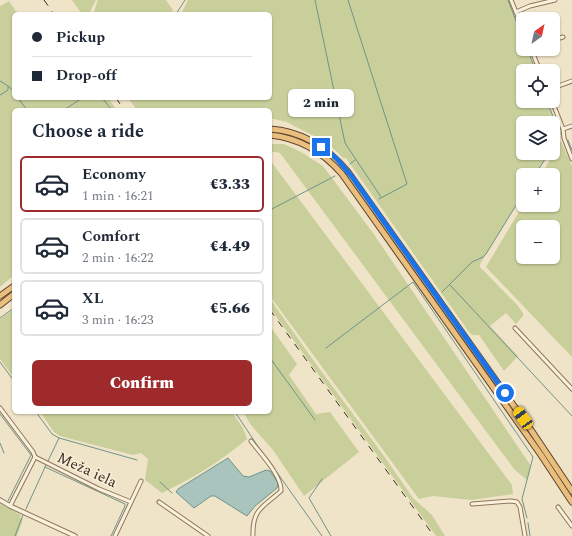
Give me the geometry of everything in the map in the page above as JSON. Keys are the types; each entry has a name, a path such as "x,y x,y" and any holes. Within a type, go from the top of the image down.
{"highway":[{"path":"272,129 293,133 310,140 331,154 348,172 554,462 572,490"},
{"path":"272,136 291,139 308,146 324,157 342,174 572,502"},
{"path":"0,296 12,287"},
{"path":"0,305 12,296"},
{"path":"547,465 549,461 554,462"}],"street":[{"path":"511,0 516,12 530,6 555,0"},
{"path":"560,85 572,81"},
{"path":"555,108 563,128 564,138 572,159"},
{"path":"563,128 572,126"},
{"path":"515,328 572,388"},
{"name":"Meža iela","path":"0,408 33,452 35,457 99,489 131,502"},
{"path":"251,441 273,471 282,488 281,491 255,515 253,536"},
{"name":"Meža iela","path":"10,506 35,457"},
{"path":"115,536 141,481"},
{"path":"0,500 74,536"},
{"path":"472,504 511,500 517,502 520,507 525,536"},
{"path":"159,502 208,536"},
{"path":"558,507 572,526"}],"green space":[{"path":"72,0 96,0 90,12 81,12"},
{"path":"98,0 166,0 173,10 172,12 94,12"},
{"path":"188,0 508,0 516,21 516,56 530,56 533,64 516,64 516,108 550,108 553,116 516,116 516,160 545,160 539,168 516,168 516,205 480,264 480,267 523,313 523,316 516,324 506,313 490,326 518,356 504,371 479,335 472,335 469,332 346,158 343,158 335,150 316,137 287,122 272,118 272,108 136,108 130,100 272,100 272,12 182,12"},
{"path":"9,1 17,12 12,12 12,100 110,100 116,108 12,108 12,277 0,287 0,6"},
{"path":"561,141 572,166 572,357 486,267 519,212 560,212 560,168 545,168 550,160 560,160"},
{"path":"272,144 284,144 301,152 323,166 373,233 531,466 527,480 515,470 280,153 272,152"},
{"path":"272,163 512,485 513,494 471,500 433,496 419,499 272,299"},
{"path":"272,302 413,498 432,515 445,536 436,536 272,311"},
{"path":"12,310 12,375 0,359 0,319"},
{"path":"272,329 297,364 289,375 316,414 330,412 359,452 304,496 273,450 251,425 244,414 272,414"},
{"path":"41,414 233,414 243,428 247,439 206,469 162,493 145,480 148,459 141,453 133,455 60,436 54,432"},
{"path":"0,504 21,515 20,518 23,519 17,536 0,536"}],"water":[{"path":"228,458 243,476 249,477 266,470 270,471 278,483 277,488 255,506 247,516 215,496 211,496 194,508 176,492 178,489"}],"waterway":[{"path":"177,12 185,0"},
{"path":"315,0 345,143 381,197"},
{"path":"348,0 407,184 379,199"},
{"path":"508,0 516,21"},
{"path":"530,56 533,64"},
{"path":"0,81 12,89"},
{"path":"0,95 8,90 8,86"},
{"path":"20,100 26,108"},
{"path":"67,108 79,100"},
{"path":"104,100 110,108"},
{"path":"550,108 553,116"},
{"path":"568,140 572,150"},
{"path":"350,164 355,160"},
{"path":"539,168 545,160"},
{"path":"272,209 335,176"},
{"path":"442,292 472,262 486,254 516,205"},
{"path":"326,348 413,282 533,457 522,499 527,518"},
{"path":"450,285 572,416"},
{"path":"0,318 12,309"},
{"path":"272,361 315,420"},
{"path":"0,362 12,378"},
{"path":"0,414 31,455 8,501"},
{"path":"37,414 52,434 59,438 137,460"},
{"path":"236,414 261,451"},
{"path":"48,461 59,438"},
{"path":"0,443 4,453"},
{"path":"26,509 46,465"},
{"path":"45,467 125,504 111,536"},
{"path":"276,471 322,536"},
{"path":"322,479 309,498 331,536"},
{"path":"160,482 172,493"},
{"path":"15,536 23,515"},
{"path":"528,523 530,536"}],"railway":[{"path":"44,0 53,12"},
{"path":"117,100 123,108"},
{"path":"272,313 434,536"}],"route":[{"path":"321,147 336,158 364,192 505,393"}]}
